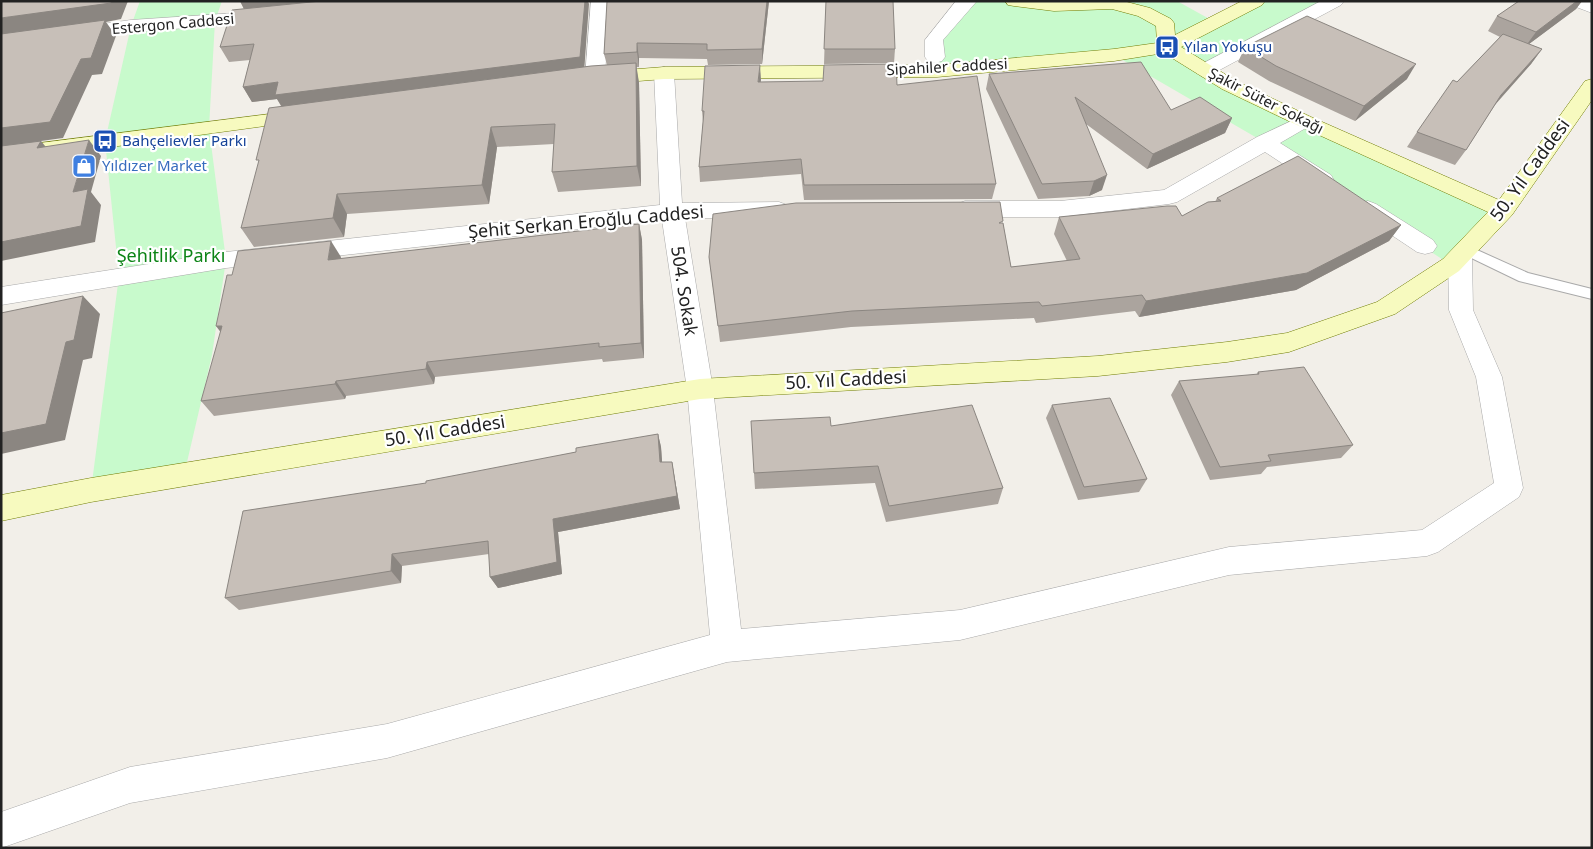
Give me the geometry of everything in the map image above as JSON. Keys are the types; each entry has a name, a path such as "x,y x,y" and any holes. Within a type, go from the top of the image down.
{"main road":[{"path":"1014,1 1054,6 1112,4 1144,12 1164,23 1167,47"},
{"name":"Sipahiler Caddesi","path":"576,81 664,73 937,71 1114,54 1167,47 1256,1"},
{"name":"Şakir Süter Sokağı","path":"1167,47 1229,85 1471,197 1504,210"},
{"name":"50. Yıl Caddesi","path":"1,508 101,488 700,389 1098,366 1227,352 1290,342 1386,308 1463,253 1504,210 1592,85"},
{"path":"1,155 318,114"}],"street":[{"path":"595,78 600,1"},
{"path":"935,57 934,40 963,4 968,1"},
{"path":"1204,70 1335,1"},
{"path":"1577,1 1592,8"},
{"name":"Estergon Caddesi","path":"1,44 132,26 215,21 282,14"},
{"name":"504. Sokak","path":"664,73 670,197 700,389 727,646"},
{"path":"943,209 1060,209 1169,197 1304,121"},
{"path":"1264,142 1425,246"},
{"name":"Şehit Serkan Eroğlu Caddesi","path":"1,296 226,260 672,211 798,210"},
{"path":"1,830 130,785 387,741 727,646 960,625 1229,561 1427,543 1509,488 1489,378 1461,310 1463,253"}],"lane":[{"path":"1463,253 1524,277 1592,294"}],"green space":[{"name":"Şehitlik Parkı","path":"140,1 222,1 215,21 209,128 226,260 212,355 184,475 91,490 119,276 105,141 131,26"},
{"path":"968,1 1177,1 1215,22 1256,1 1335,1 1205,70 1504,210 1451,265 1264,142 1114,55 937,71 934,40"}],"building":[{"path":"1,1 112,1 111,3 1,18"},
{"path":"321,1 585,1 580,57 275,95 278,82 243,87 254,44 220,47 232,10"},
{"path":"607,1 767,1 762,49 707,50 707,44 637,43 637,52 604,54"},
{"path":"826,1 893,1 895,49 824,49"},
{"path":"1519,1 1577,1 1536,32 1497,16"},
{"path":"1307,16 1416,64 1364,106 1276,66 1245,47"},
{"path":"105,20 91,58 81,59 50,122 1,128 1,34"},
{"path":"1503,34 1542,49 1501,95 1466,150 1417,132 1453,80 1457,82"},
{"path":"1141,62 1171,110 1200,97 1232,118 1153,154 1075,97 1107,175 1094,181 1042,184 989,74"},
{"path":"636,63 637,166 552,172 555,124 491,127 482,185 337,194 333,218 241,228 259,160 256,160 269,108 591,66"},
{"path":"896,64 897,85 977,76 996,184 804,185 801,159 699,167 704,111 702,111 705,66 760,65 758,82 823,81 824,65"},
{"path":"89,140 73,192 88,189 81,226 1,242 1,146 41,141 37,148"},
{"path":"1298,156 1401,225 1307,273 1146,301 1142,295 1042,306 1039,302 852,311 718,326 709,257 713,214 796,203 1000,202 1003,221 999,223 1003,223 1011,267 1080,259 1059,217 1167,206 1176,206 1182,216 1208,202 1221,201 1217,198"},
{"path":"639,224 641,343 599,347 599,343 427,362 426,369 336,381 335,384 201,401 222,326 216,326 227,275 232,275 238,251 331,241 328,260"},
{"path":"83,296 74,340 66,342 46,424 1,433 1,313"},
{"path":"1304,367 1353,445 1268,455 1271,461 1220,467 1179,381 1259,374 1258,372"},
{"path":"1110,398 1147,479 1084,487 1052,405"},
{"path":"972,405 1003,488 889,506 878,466 754,473 751,421 830,417 831,426"},
{"path":"658,434 660,462 672,462 677,496 553,519 557,562 490,577 488,541 392,554 391,571 225,598 243,511 426,483 426,481 576,452 576,448"}],"place":[{"name":"Yılan Yokuşu","path":"1167,47"},
{"name":"Bahçelievler Parkı","path":"105,141"},
{"name":"Yıldızer Market","path":"84,166"}]}
